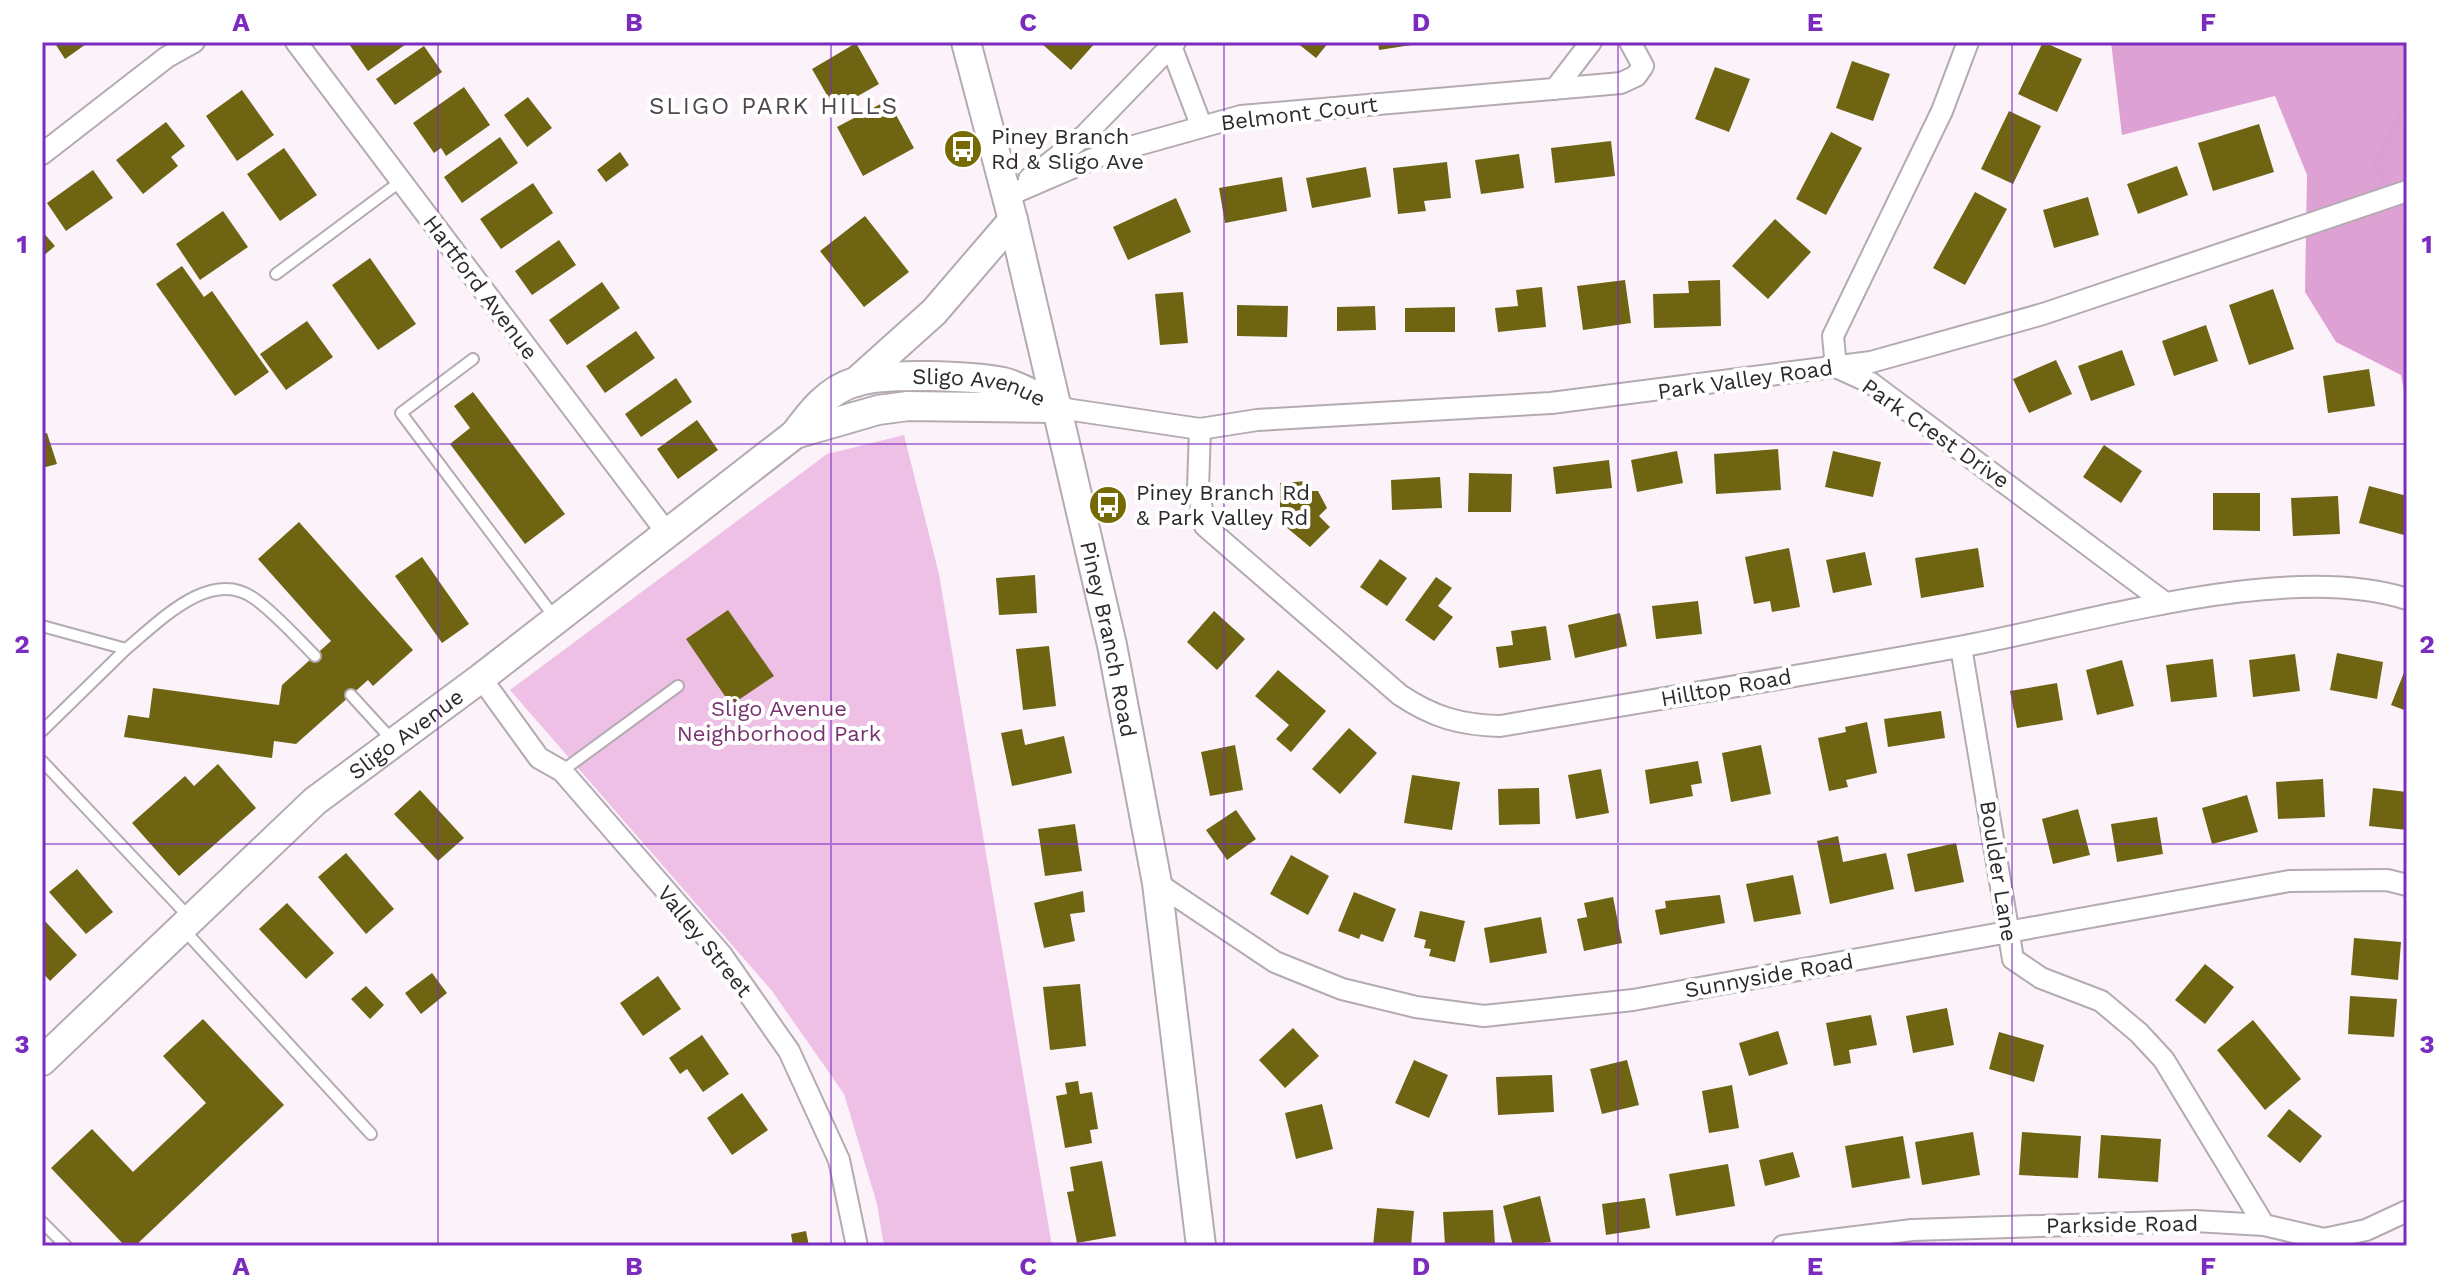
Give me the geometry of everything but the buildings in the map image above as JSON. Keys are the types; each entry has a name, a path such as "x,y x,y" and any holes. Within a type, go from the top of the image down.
{"street":[{"path":"42,154 167,57 194,42"},
{"name":"Hartford Avenue","path":"296,42 667,533"},
{"name":"Piney Branch Road","path":"966,42 1059,408 1112,645 1157,883 1201,1246"},
{"path":"1555,89 1591,42"},
{"name":"Belmont Court","path":"1010,208 1102,155 1241,116 1621,83 1636,76 1643,66 1630,42"},
{"name":"Park Crest Drive","path":"1968,42 1942,111 1833,336 1836,367 1871,383 2164,602"},
{"path":"856,382 934,312 1010,208 1173,44 1201,125"},
{"name":"Park Valley Road","path":"1059,408 1200,429 1257,420 1551,403 1871,362 2043,314 2407,191"},
{"name":"Sligo Avenue","path":"42,1061 315,801 481,678 795,434 813,409 856,382 943,377 1005,382 1059,408"},
{"name":"Sligo Avenue","path":"795,434 878,410 908,406 1059,408"},
{"name":"Hilltop Road","path":"1200,429 1198,488 1205,526 1400,695 1427,713 1463,725 1500,726 1961,647 2130,613 2164,602 2314,587 2407,599"},
{"name":"Boulder Lane","path":"1961,647 2007,906 2007,933 2013,959 2041,978 2101,1001 2164,1060 2264,1225"},
{"name":"Valley Street","path":"481,678 539,758 562,771 721,954 789,1051 839,1160 857,1246"},
{"name":"Sunnyside Road","path":"1157,883 1275,962 1329,984 1416,1007 1484,1016 1633,1000 2289,881 2387,880 2407,885"},
{"name":"Parkside Road","path":"1783,1246 1912,1230 2195,1221 2264,1225 2324,1239 2366,1230 2407,1211"}],"lane":[{"path":"276,274 401,181"},
{"path":"473,359 401,413 557,619"},
{"path":"42,731 126,649 170,613 213,588 235,590 254,598 315,656"},
{"path":"42,626 126,649"},
{"path":"562,771 678,686"},
{"path":"351,695 394,742"},
{"path":"42,761 371,1134"},
{"path":"42,1222 66,1246"}],"green space":[{"name":"Sligo Avenue Neighborhood Park","path":"904,435 939,574 1052,1246 884,1246 877,1204 844,1094 772,991 510,690 827,454"}],"shaded area":[{"path":"2111,42 2407,42 2407,405 2401,375 2336,342 2305,292 2307,175 2275,96 2122,135"}],"waterway":[{"path":"2407,106 2377,162 2407,228"}],"place":[{"name":"Piney Branch Rd & Sligo Ave","path":"963,149"},
{"name":"Piney Branch Rd & Park Valley Rd","path":"1108,505"}],"district":[{"name":"SLIGO PARK HILLS","path":"774,106"}]}
